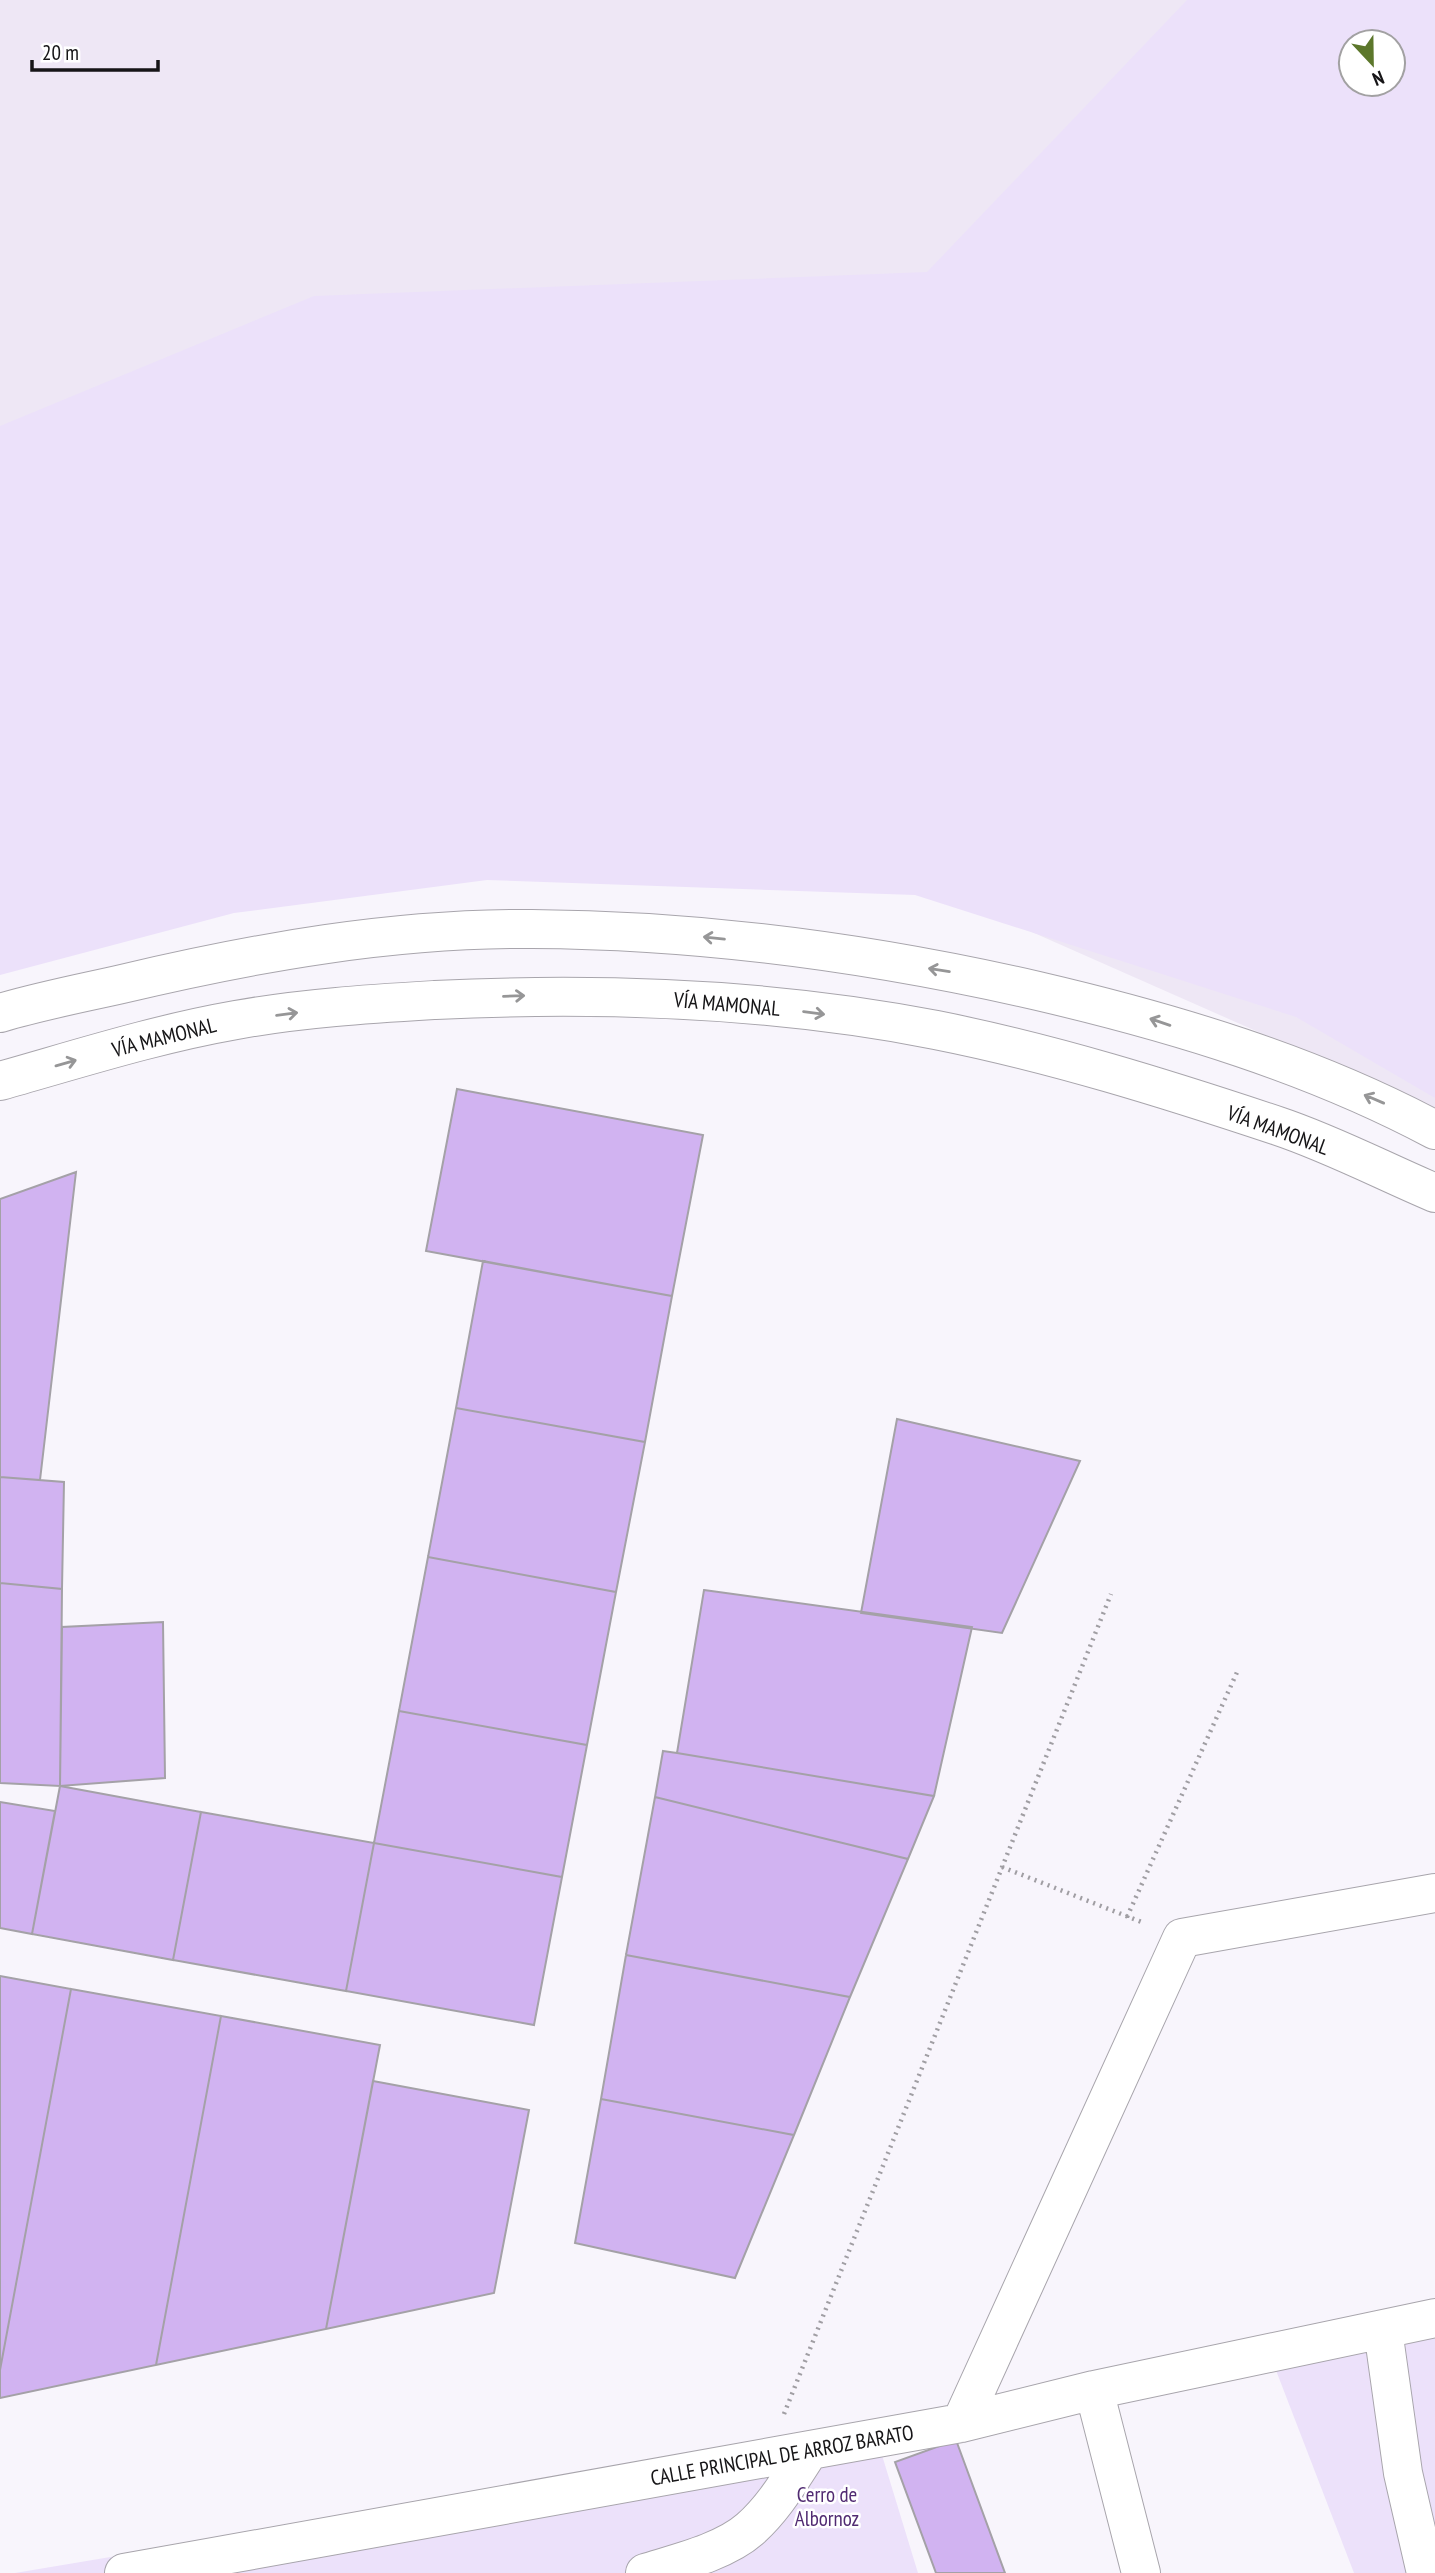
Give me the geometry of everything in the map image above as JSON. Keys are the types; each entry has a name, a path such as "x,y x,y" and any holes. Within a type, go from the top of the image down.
{"main road":[{"path":"0,1013 234,957 378,937 528,929 663,932 794,946 962,974 1142,1016 1313,1073 1392,1107 1435,1130"},
{"name":"VÍA MAMONAL","path":"0,1082 121,1047 249,1018 370,1004 522,996 681,999 790,1009 937,1030 1094,1070 1282,1128 1435,1193"},
{"path":"961,2423 1182,1938 1435,1893"},
{"name":"CALLE PRINCIPAL DE ARROZ BARATO","path":"124,2573 961,2423 1094,2390 1435,2318"},
{"path":"1383,2330 1403,2473 1426,2573"},
{"path":"1094,2390 1142,2573"},
{"path":"645,2573 695,2558 748,2530 780,2496 809,2451"}],"path":[{"path":"767,2457 1111,1594"},
{"path":"1127,1917 1238,1670"},
{"path":"1002,1867 1182,1938"}],"shaded area":[{"path":"0,0 1435,0 1435,1110 889,869 220,881 0,953"}],"green space":[{"path":"1187,0 1435,0 1435,1098 1296,1017 915,895 487,880 234,913 0,975 0,426 314,296 927,272"},
{"path":"1435,2307 1435,2573 1354,2573 1267,2347"},
{"name":"Cerro de Albornoz","path":"874,2429 918,2573 15,2573"}],"building":[{"path":"457,1089 703,1135 672,1296 426,1251"},
{"path":"76,1172 40,1480 0,1477 0,1199"},
{"path":"483,1261 672,1296 645,1442 456,1408"},
{"path":"456,1408 645,1442 616,1592 428,1557"},
{"path":"897,1419 1080,1461 1002,1633 861,1613"},
{"path":"0,1477 64,1482 62,1589 0,1583"},
{"path":"428,1557 616,1592 587,1745 399,1711"},
{"path":"0,1583 62,1589 60,1786 0,1783"},
{"path":"704,1590 972,1627 934,1796 677,1753"},
{"path":"163,1622 165,1778 60,1786 62,1627"},
{"path":"399,1711 587,1745 562,1877 374,1843"},
{"path":"663,1751 934,1796 908,1859 655,1797"},
{"path":"60,1786 201,1812 173,1960 32,1934"},
{"path":"655,1797 908,1859 850,1997 626,1955"},
{"path":"0,1802 55,1811 32,1934 0,1928"},
{"path":"201,1812 374,1843 346,1991 173,1960"},
{"path":"374,1843 562,1877 534,2025 346,1991"},
{"path":"626,1955 850,1997 794,2135 601,2099"},
{"path":"0,1976 71,1989 0,2370"},
{"path":"71,1989 221,2016 156,2365 0,2398 0,2370"},
{"path":"221,2016 380,2045 326,2329 156,2365"},
{"path":"373,2081 529,2110 494,2293 326,2329"},
{"path":"601,2099 794,2135 735,2278 575,2243"},
{"path":"956,2440 1005,2573 936,2573 895,2462"}]}
